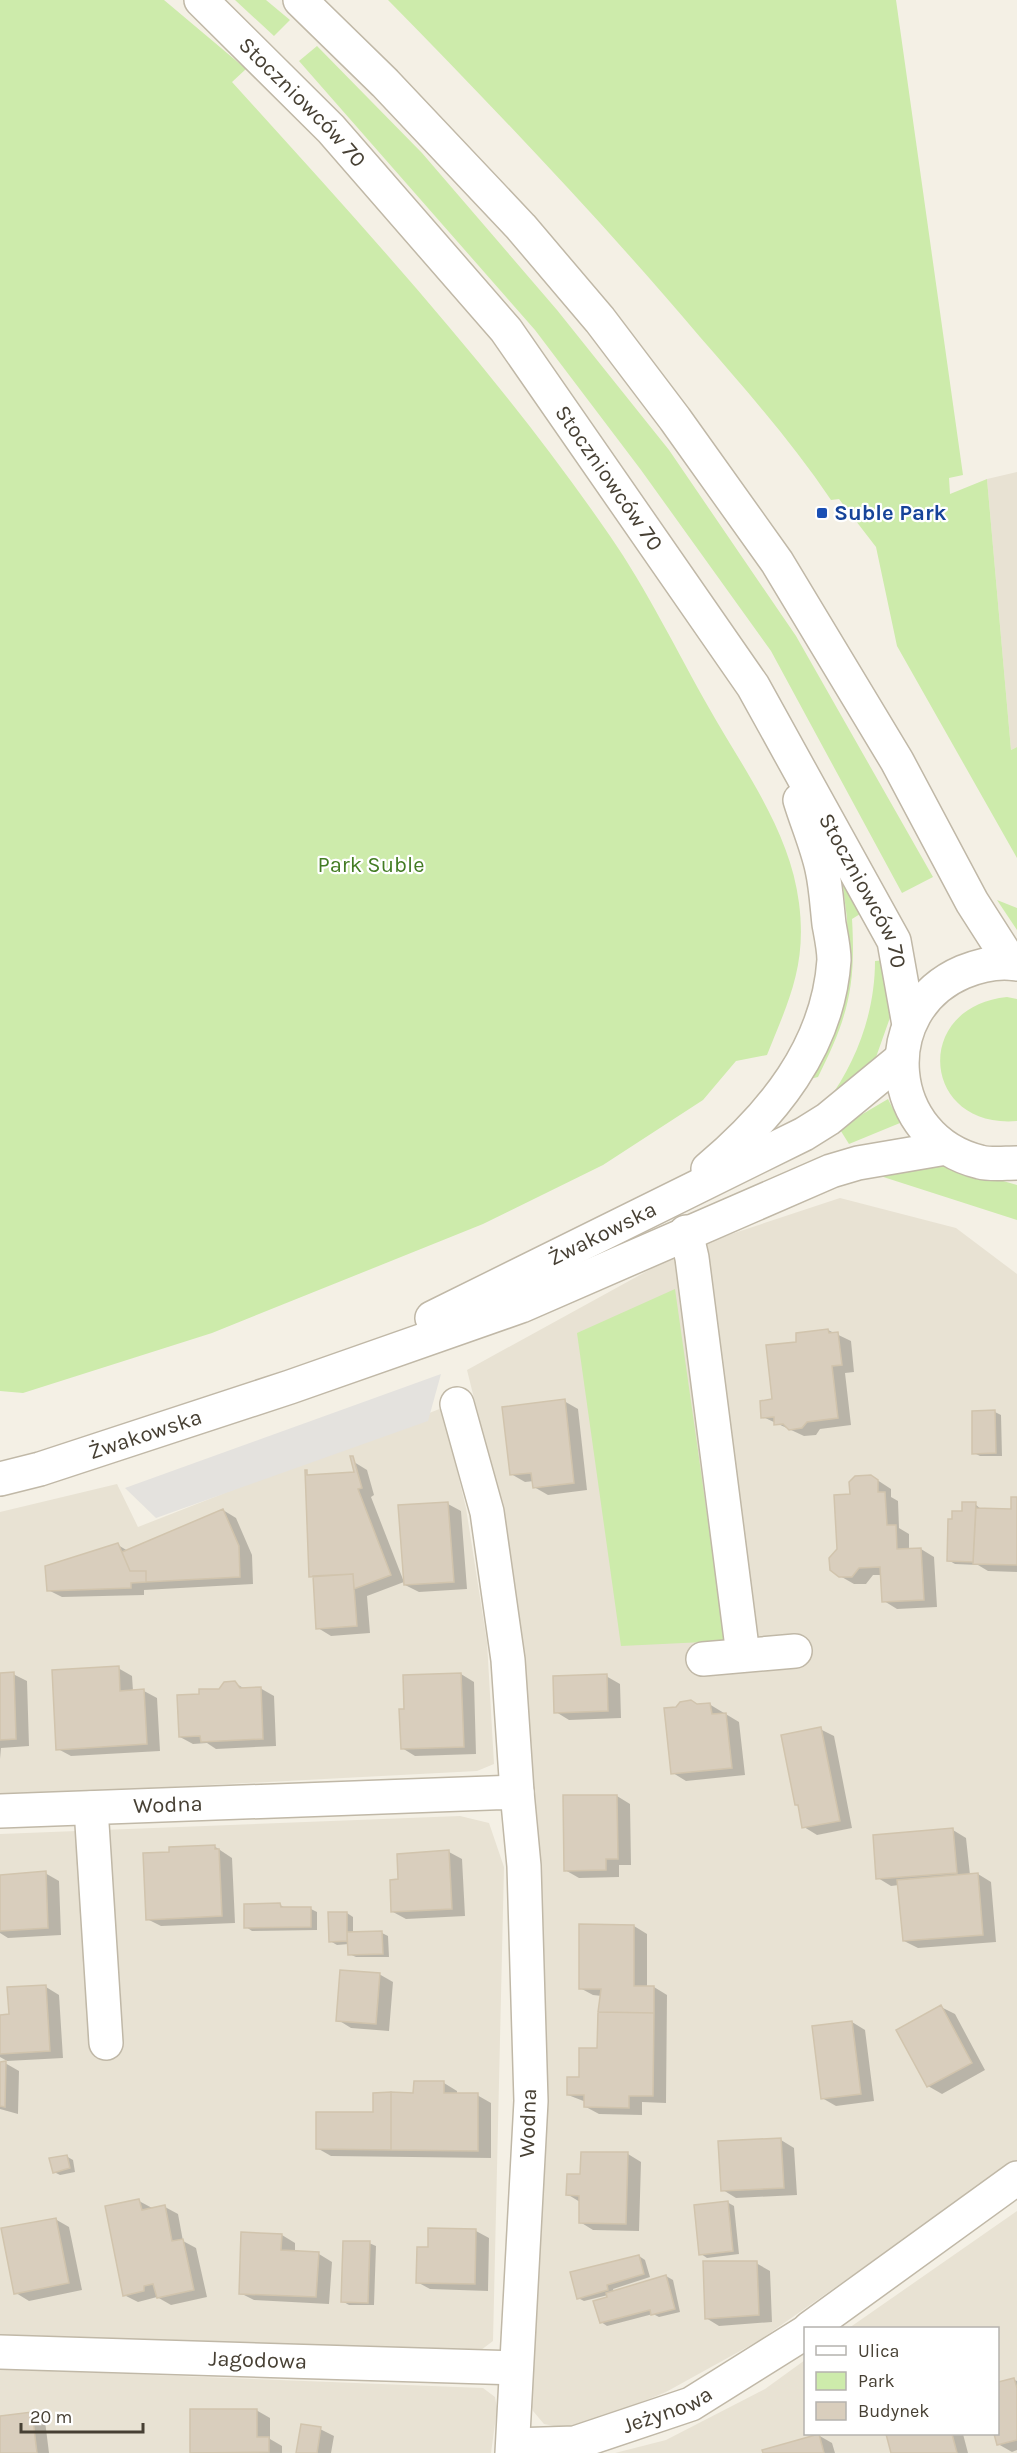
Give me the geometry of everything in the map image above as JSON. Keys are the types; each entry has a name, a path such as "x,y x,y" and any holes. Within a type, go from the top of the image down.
{"street":[{"name":"Stoczniowców 70","path":"201,0 331,129 506,330 753,686 894,941 909,1025"},
{"path":"300,0 386,83 521,227 600,320 675,419 777,562 897,761 972,902 1014,964"},
{"path":"632,1221 708,1169 756,1127 795,1077 811,1044 827,1001 834,959 822,870 775,724"},
{"path":"1014,964 979,965 950,978 925,998 909,1025 901,1059 903,1085 912,1109 926,1130 946,1148 981,1162 1017,1163"},
{"name":"Żwakowska","path":"290,1388 804,1134 828,1119 901,1059"},
{"name":"Żwakowska","path":"0,1479 40,1469 290,1388 521,1306 686,1232 831,1171 858,1163 946,1148"},
{"name":"Żwakowska","path":"686,1232 692,1258 743,1655"},
{"name":"Wodna","path":"457,1404 487,1512 508,1660 524,1866 531,2101 512,2449"},
{"path":"703,1659 795,1651"},
{"name":"Wodna","path":"0,1811 517,1792"},
{"path":"91,1808 106,2043"},
{"path":"811,2327 1017,2178"},
{"name":"Jeżynowa","path":"512,2449 575,2444 691,2404 804,2333"},
{"name":"Jagodowa","path":"0,2352 515,2368"}],"shaded area":[{"path":"1017,472 1017,747 1011,750 987,479"},
{"path":"840,1198 956,1228 1017,1274 1017,2160 760,2340 666,2392 573,2430 544,2424 533,2411 525,2384 544,2030 537,1815 495,1483 467,1370 689,1248"},
{"path":"441,1374 428,1421 156,1518 125,1488"},
{"path":"442,1408 466,1508 487,1642 494,1764 477,1771 0,1796 0,1512 117,1484 138,1527"},
{"path":"460,1816 489,1823 504,1867 493,2341 481,2350 0,2335 0,1834"},
{"path":"1017,2211 1017,2453 615,2453 666,2440 765,2389 804,2361 804,2435 999,2435 999,2327 850,2327"},
{"path":"0,2369 483,2388 495,2397 497,2409 491,2453 0,2453"}],"green space":[{"name":"Park Suble","path":"0,0 164,0 246,69 232,82 380,247 476,359 567,476 623,556 776,826 794,876 801,925 794,982 767,1055 736,1061 703,1100 603,1165 483,1224 212,1333 23,1393 0,1391"},
{"path":"235,0 266,0 290,20 274,36"},
{"path":"388,0 896,0 963,475 949,478 950,494 987,479 1011,750 1017,747 1017,858 897,646 876,547 839,499 831,500 768,417 625,250"},
{"path":"317,46 422,153 557,310 669,450 796,636 933,877 902,893 771,651 641,470 535,330 299,61"},
{"path":"841,872 865,911 852,919 853,964 843,1019 818,1077 810,1079 848,959 847,918"},
{"path":"997,900 1017,908 1017,930"},
{"path":"886,960 892,1012 875,1060 827,1102 847,1070 862,1035 872,999 875,961"},
{"path":"1007,997 1017,999 1017,1121 985,1118 962,1106 947,1088 940,1066 943,1043 955,1022 976,1006"},
{"path":"888,1099 900,1123 849,1144 839,1128"},
{"path":"948,1165 1017,1185 1017,1220 874,1174 891,1166"},
{"path":"675,1289 725,1641 621,1646 577,1333"}],"building":[{"path":"828,1329 829,1333 838,1332 842,1365 832,1366 838,1418 807,1422 802,1428 789,1430 783,1424 774,1425 774,1417 761,1418 760,1401 772,1399 766,1345 796,1342 796,1333"},
{"path":"565,1399 574,1483 533,1488 531,1473 510,1475 502,1407"},
{"path":"995,1410 996,1453 972,1454 972,1411"},
{"path":"350,1456 353,1456 362,1488 358,1489 391,1575 354,1589 353,1574 309,1577 305,1470 307,1470 307,1475 354,1472"},
{"path":"871,1475 878,1480 878,1492 885,1492 887,1525 896,1525 897,1549 921,1548 924,1600 882,1602 880,1567 859,1568 852,1577 839,1577 830,1570 829,1558 837,1549 834,1495 850,1494 849,1482 855,1476"},
{"path":"1011,1497 1017,1497 1017,1565 973,1564 976,1508 1011,1509"},
{"path":"448,1502 454,1582 404,1585 398,1505"},
{"path":"962,1502 976,1502 973,1562 947,1561 948,1519 952,1519 952,1511 962,1511"},
{"path":"223,1509 239,1546 240,1577 146,1582 146,1571 130,1571 122,1552"},
{"path":"118,1543 130,1571 146,1571 146,1582 131,1583 131,1588 47,1591 45,1566"},
{"path":"353,1574 357,1626 316,1629 313,1576"},
{"path":"119,1666 120,1691 144,1689 147,1744 56,1750 52,1670"},
{"path":"14,1672 16,1739 0,1740 0,1673"},
{"path":"461,1673 464,1747 401,1749 399,1709 404,1709 403,1675"},
{"path":"607,1674 608,1711 554,1713 553,1676"},
{"path":"235,1681 240,1688 261,1687 263,1739 201,1742 200,1736 179,1737 177,1695 199,1694 199,1689 219,1689 224,1682"},
{"path":"691,1700 697,1704 710,1703 712,1714 726,1713 732,1768 671,1774 664,1708 676,1707 680,1702"},
{"path":"821,1727 840,1821 802,1828 781,1735"},
{"path":"563,1795 617,1795 618,1859 606,1859 606,1870 564,1871"},
{"path":"953,1828 957,1873 876,1879 873,1835"},
{"path":"215,1845 215,1849 219,1849 222,1916 146,1920 143,1853 169,1852 169,1847"},
{"path":"449,1850 452,1909 391,1912 390,1880 398,1879 397,1854"},
{"path":"46,1871 48,1928 0,1931 0,1875"},
{"path":"978,1873 983,1935 903,1941 897,1880"},
{"path":"280,1903 281,1907 311,1907 311,1927 244,1928 244,1904"},
{"path":"328,1912 347,1912 347,1941 329,1942"},
{"path":"579,1924 634,1925 634,1986 654,1986 654,2013 598,2012 601,1989 579,1989"},
{"path":"382,1931 383,1954 348,1955 347,1932"},
{"path":"340,1970 380,1973 376,2024 336,2021"},
{"path":"46,1985 50,2051 0,2054 0,2015 9,2014 7,1987"},
{"path":"941,2005 972,2063 927,2087 896,2030"},
{"path":"598,2012 654,2013 653,2096 629,2096 629,2108 584,2107 584,2095 567,2095 567,2077 579,2077 579,2048 597,2048"},
{"path":"852,2021 861,2094 821,2099 812,2026"},
{"path":"6,2061 5,2107 0,2106 0,2062"},
{"path":"414,2081 444,2081 444,2093 478,2093 478,2151 391,2150 391,2092 413,2093"},
{"path":"391,2092 391,2150 316,2149 316,2112 373,2112 373,2093"},
{"path":"781,2138 784,2188 721,2191 718,2141"},
{"path":"581,2152 628,2152 626,2224 579,2223 579,2196 566,2195 567,2174 580,2174"},
{"path":"67,2155 70,2168 53,2173 49,2158"},
{"path":"139,2199 142,2210 165,2205 172,2241 183,2239 194,2290 157,2298 153,2284 144,2286 144,2291 123,2296 105,2206"},
{"path":"728,2201 733,2251 699,2255 694,2205"},
{"path":"56,2218 69,2283 14,2294 1,2228"},
{"path":"428,2228 476,2229 475,2284 416,2283 417,2247 428,2247"},
{"path":"241,2232 282,2234 281,2250 319,2252 316,2297 239,2294"},
{"path":"343,2241 370,2241 368,2303 341,2302"},
{"path":"639,2255 644,2274 607,2285 608,2290 577,2299 570,2272"},
{"path":"703,2261 757,2261 759,2315 705,2319"},
{"path":"666,2275 675,2309 651,2315 650,2310 600,2323 593,2301 607,2297 606,2293"},
{"path":"1014,2378 1017,2388 1017,2440 997,2445 994,2435 999,2435 999,2382"},
{"path":"190,2409 257,2409 257,2437 269,2437 269,2452 190,2453"},
{"path":"32,2412 37,2453 0,2453 0,2416"},
{"path":"301,2424 321,2427 317,2453 296,2453"},
{"path":"819,2435 824,2453 763,2453 762,2450"},
{"path":"886,2435 952,2435 957,2453 891,2453"}],"place":[{"name":"Suble Park","path":"822,513"}]}
